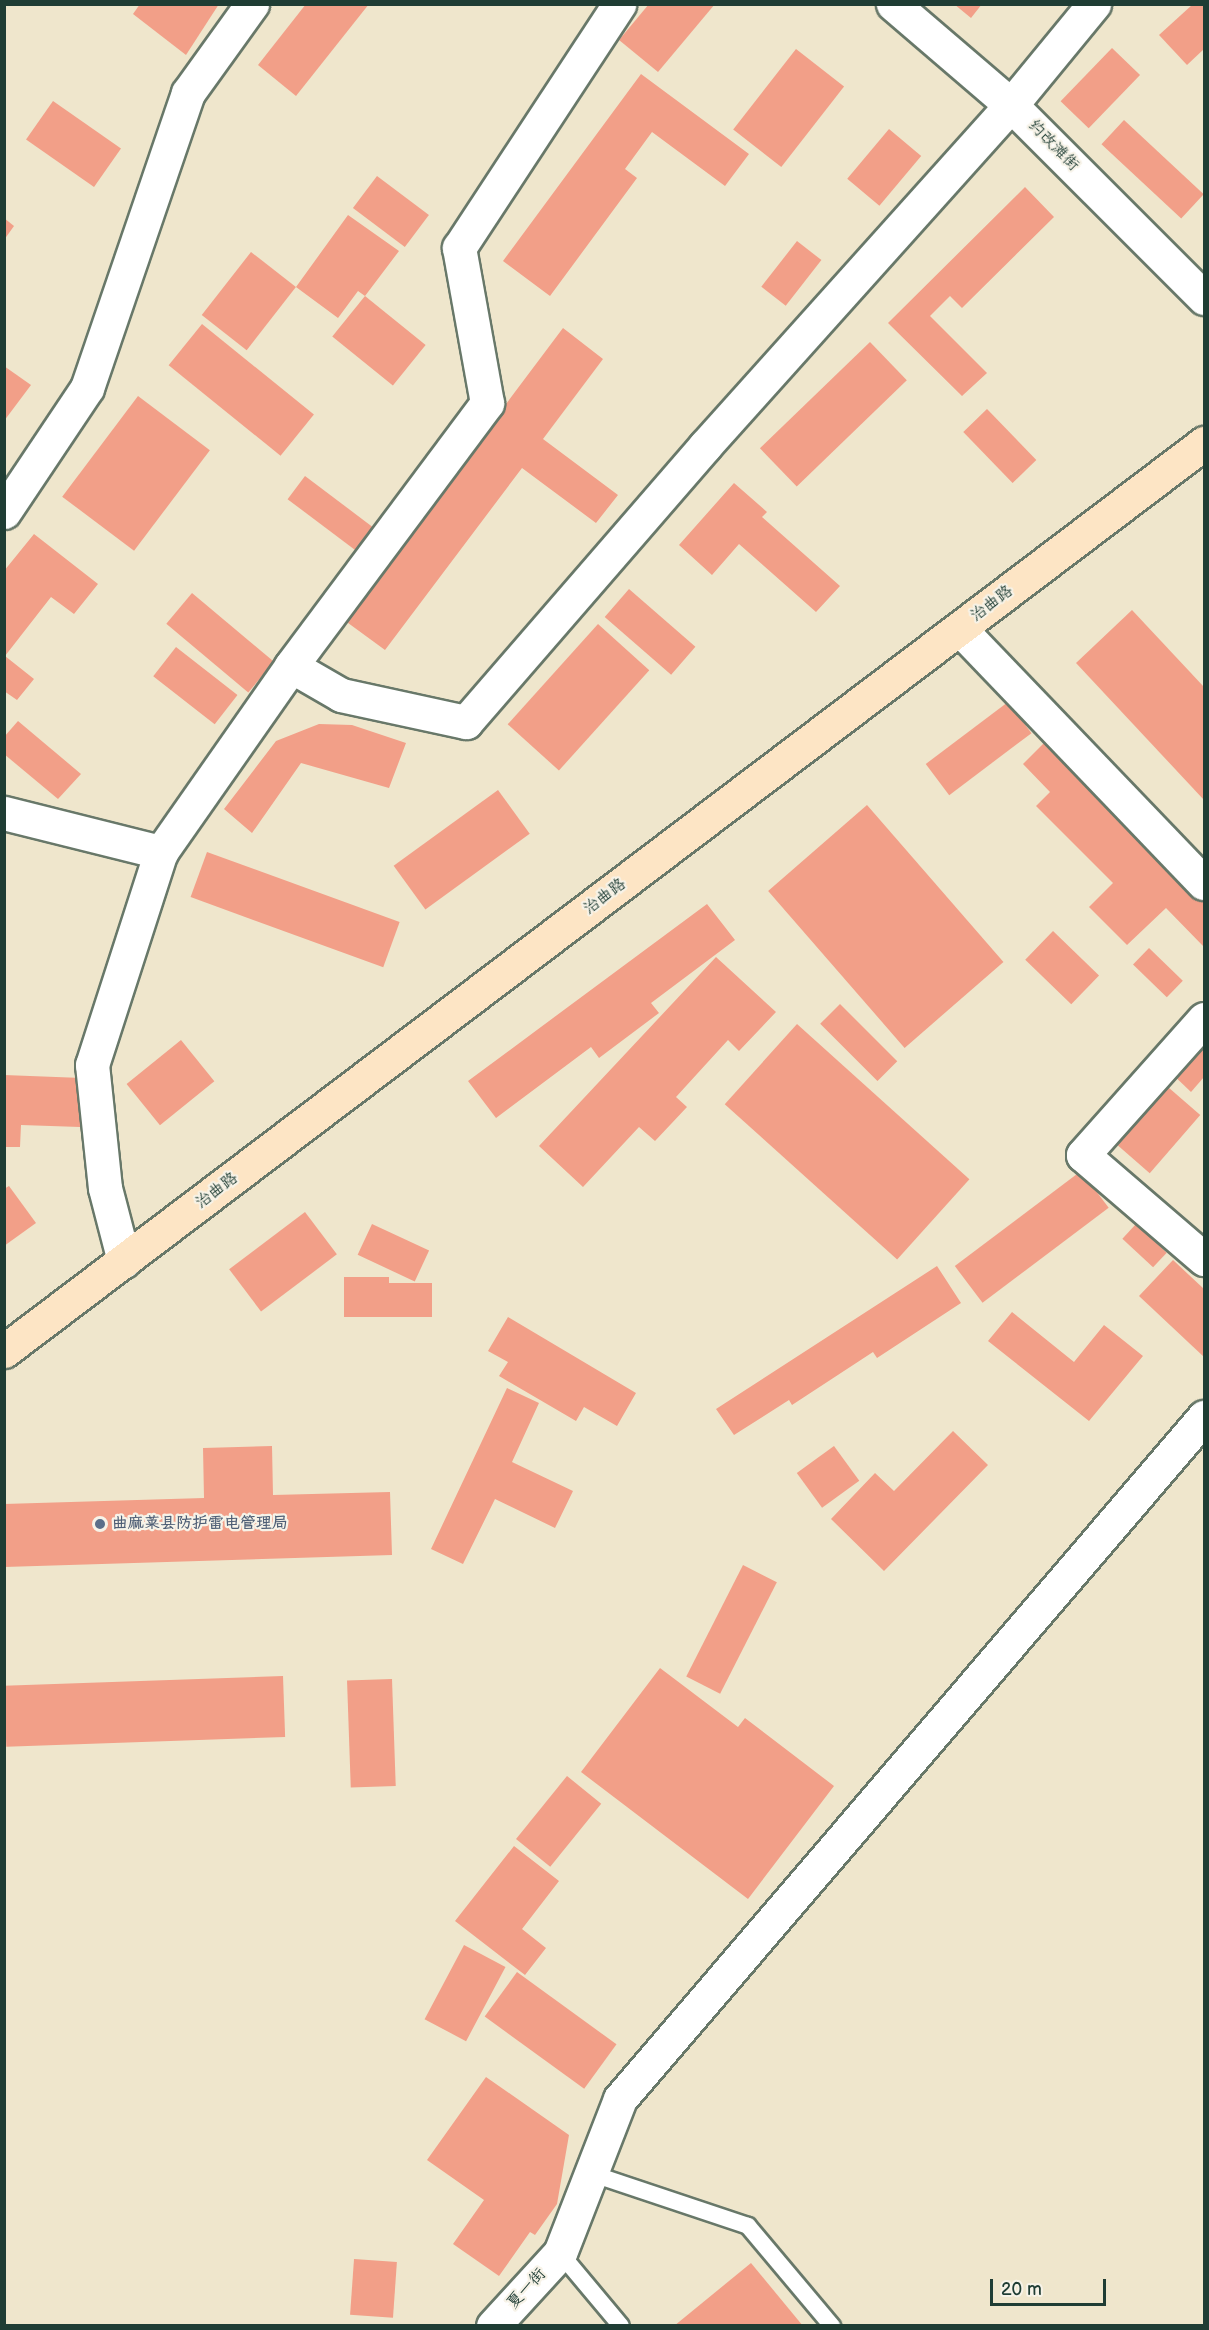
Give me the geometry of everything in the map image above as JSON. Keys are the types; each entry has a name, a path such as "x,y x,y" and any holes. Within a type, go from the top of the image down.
{"main road":[{"name":"治曲路","path":"4,1351 1204,444"}],"street":[{"path":"4,512 87,388 188,93 252,4"},
{"path":"124,1261 105,1188 92,1065 161,852 291,666 487,404 459,248 619,4"},
{"name":"约改滩街","path":"893,4 1011,105 1204,298"},
{"path":"291,666 341,695 466,722 705,446 1011,105 1094,4"},
{"path":"960,629 1204,883"},
{"path":"4,813 161,852"},
{"path":"1204,1019 1083,1155 1204,1259"},
{"path":"560,2253 593,2174 620,2099 1204,1417"},
{"name":"夏一街","path":"493,2325 560,2253"}],"lane":[{"path":"593,2174 748,2226 832,2325"},
{"path":"560,2253 621,2325"}],"building":[{"path":"140,4 219,4 186,55 133,14"},
{"path":"306,4 369,4 296,96 258,65"},
{"path":"649,4 715,4 658,72 619,40"},
{"path":"954,4 982,4 971,18"},
{"path":"1192,5 1204,5 1204,49 1187,65 1159,35"},
{"path":"1112,48 1140,75 1089,128 1061,101"},
{"path":"796,49 844,87 781,167 733,129"},
{"path":"641,74 749,154 725,186 652,132 625,169 637,178 550,296 503,261"},
{"path":"53,101 121,149 94,187 26,140"},
{"path":"1124,120 1204,194 1181,218 1101,144"},
{"path":"889,129 921,156 879,206 847,179"},
{"path":"377,176 429,215 405,247 353,208"},
{"path":"1025,187 1054,217 962,308 950,296 930,316 987,373 962,396 888,323"},
{"path":"348,215 399,251 365,296 358,291 338,318 296,287"},
{"path":"4,218 14,226 4,240"},
{"path":"797,241 821,260 786,306 761,287"},
{"path":"251,252 296,287 247,350 202,315"},
{"path":"365,296 426,345 393,385 332,336"},
{"path":"202,324 314,415 281,456 169,365"},
{"path":"563,328 603,359 543,439 618,495 596,523 522,468 385,650 344,620"},
{"path":"870,342 907,380 797,486 760,448"},
{"path":"4,366 31,385 4,421"},
{"path":"138,396 210,450 134,551 62,497"},
{"path":"987,409 1036,460 1013,483 963,432"},
{"path":"305,476 377,530 359,553 288,499"},
{"path":"734,483 767,512 762,517 840,586 816,612 739,544 712,575 679,545"},
{"path":"34,534 98,584 74,614 51,597 5,656 34,679 17,700 4,691 4,571"},
{"path":"629,589 695,647 671,675 605,617"},
{"path":"192,593 274,662 248,692 166,624"},
{"path":"1132,610 1204,687 1204,800 1076,663"},
{"path":"598,624 649,670 559,770 508,724"},
{"path":"176,647 237,695 215,724 153,676"},
{"path":"1008,702 1031,733 949,795 926,764"},
{"path":"18,721 81,774 58,799 4,754 4,737"},
{"path":"319,724 352,725 406,743 389,788 301,763 252,833 224,809 276,741"},
{"path":"1046,741 1204,899 1204,947 1166,908 1127,945 1089,907 1113,883 1036,806 1050,792 1023,764"},
{"path":"498,790 530,834 425,910 394,866"},
{"path":"867,805 1003,962 905,1048 768,891"},
{"path":"207,852 400,922 383,967 191,897"},
{"path":"707,904 735,940 651,1003 659,1013 599,1058 591,1047 496,1118 468,1081"},
{"path":"1053,931 1099,975 1071,1004 1025,960"},
{"path":"1149,948 1183,981 1167,997 1133,965"},
{"path":"716,957 776,1012 739,1051 728,1040 676,1097 687,1107 655,1141 639,1127 583,1187 539,1146"},
{"path":"840,1004 897,1061 877,1081 820,1024"},
{"path":"797,1024 969,1179 897,1259 725,1104"},
{"path":"1204,1031 1204,1077 1191,1092 1168,1070"},
{"path":"181,1040 214,1081 160,1125 127,1084"},
{"path":"4,1075 82,1078 80,1127 21,1125 20,1147 4,1147"},
{"path":"1161,1081 1200,1115 1150,1173 1110,1139"},
{"path":"1081,1171 1109,1208 982,1303 955,1266"},
{"path":"9,1186 36,1223 4,1246 4,1189"},
{"path":"305,1212 337,1254 261,1312 229,1269"},
{"path":"372,1224 429,1251 415,1281 358,1255"},
{"path":"1136,1224 1167,1253 1153,1267 1122,1239"},
{"path":"1173,1260 1204,1289 1204,1357 1139,1296"},
{"path":"937,1266 961,1303 877,1358 873,1352 792,1405 789,1400 734,1435 716,1409"},
{"path":"344,1277 389,1277 389,1283 432,1283 432,1317 344,1317"},
{"path":"1012,1312 1074,1362 1104,1325 1143,1356 1089,1421 988,1341"},
{"path":"508,1317 636,1393 617,1426 584,1407 576,1421 499,1376 508,1362 488,1351"},
{"path":"507,1388 539,1403 512,1462 573,1491 555,1528 495,1499 463,1564 431,1549"},
{"path":"953,1431 988,1465 884,1571 831,1519 875,1473 894,1491"},
{"path":"272,1446 273,1495 390,1492 392,1555 4,1567 4,1504 204,1498 203,1448"},
{"path":"834,1446 859,1481 822,1508 797,1473"},
{"path":"743,1565 777,1582 720,1694 686,1676"},
{"path":"660,1668 738,1727 745,1718 834,1786 748,1899 581,1772"},
{"path":"283,1676 285,1737 6,1747 4,1686"},
{"path":"392,1679 396,1786 351,1788 347,1681"},
{"path":"567,1776 601,1804 550,1867 516,1839"},
{"path":"514,1846 559,1881 522,1929 546,1948 525,1975 455,1921"},
{"path":"464,1945 505,1967 466,2041 425,2019"},
{"path":"517,1972 617,2044 584,2089 485,2016"},
{"path":"486,2077 569,2135 557,2204 535,2235 530,2232 499,2276 453,2244 484,2200 427,2160"},
{"path":"354,2259 397,2262 393,2318 350,2315"},
{"path":"751,2263 803,2326 674,2326"}],"place":[{"name":"曲麻莱县防护雷电管理局","path":"100,1524"}]}
